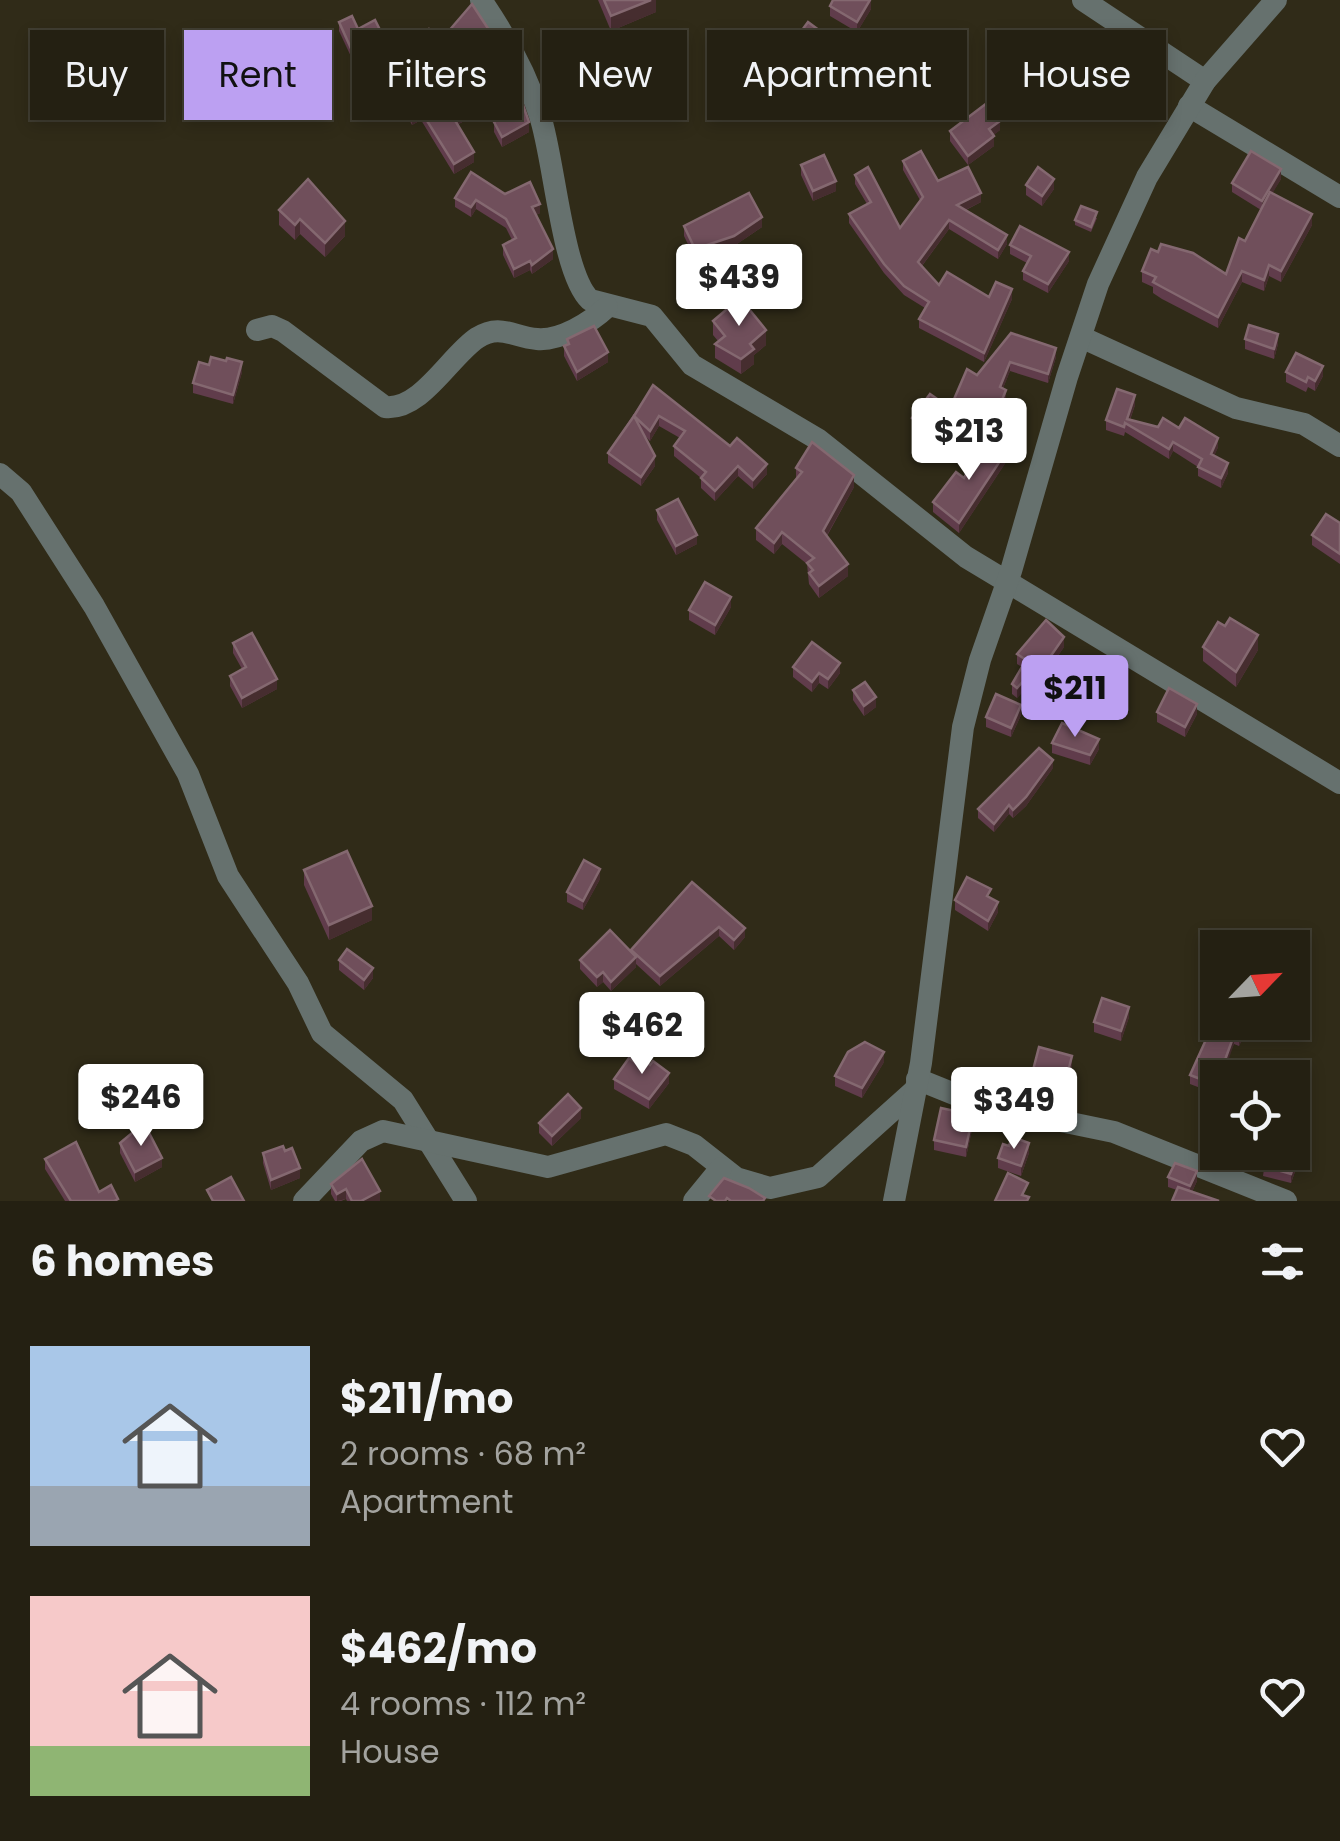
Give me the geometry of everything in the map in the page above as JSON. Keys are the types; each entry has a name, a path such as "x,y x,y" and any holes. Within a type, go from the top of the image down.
{"street":[{"path":"481,0 518,64 540,116 583,293 606,307 643,312 656,319 692,365 818,440 966,557 1006,584 1086,626 1340,784"},
{"path":"1084,0 1205,81"},
{"path":"894,1201 916,1084 963,727 1081,337 1098,284 1147,177 1205,81 1276,0"},
{"path":"1189,106 1340,197"},
{"path":"257,330 272,326 282,331 385,407 393,408 420,393 476,338 496,330 544,339 589,322 606,307"},
{"path":"1081,337 1236,408 1304,424 1340,446"},
{"path":"4,485 112,637 188,774 228,876 298,983 322,1032 393,1090 434,1143 466,1201"},
{"path":"304,1201 372,1133 392,1132 532,1166 561,1166 666,1134 694,1145 722,1168 770,1188 807,1183 916,1084"},
{"path":"916,1084 978,1104 1114,1132 1286,1201"},
{"path":"694,1201 722,1168"}],"building":[{"path":"604,0 651,0 611,16"},
{"path":"833,0 870,0 857,22 830,6"},
{"path":"472,4 489,30 450,30"},
{"path":"352,16 358,29 375,20 380,30 352,30 352,51 339,22"},
{"path":"808,22 819,30 802,30"},
{"path":"987,103 987,120 1000,121 989,129 994,136 968,156 950,131"},
{"path":"522,106 529,122 502,137 494,122 522,120"},
{"path":"427,120 455,120 474,152 454,164"},
{"path":"921,151 938,181 968,167 981,193 957,205 1007,235 998,250 949,220 918,262 939,285 947,272 989,297 996,282 1012,289 984,353 919,319 929,302 904,286 884,264 849,214 871,202 855,175 868,167 900,228 923,197 903,161"},
{"path":"1251,151 1281,169 1262,201 1232,183"},
{"path":"824,155 836,181 813,191 801,165"},
{"path":"1038,167 1054,179 1042,196 1026,185"},
{"path":"471,172 505,194 530,182 540,204 532,207 553,249 532,265 530,261 514,269 503,245 516,238 506,219 476,200 471,207 455,198"},
{"path":"308,179 345,221 325,243 300,219 295,225 279,210"},
{"path":"1270,192 1312,214 1281,271 1269,265 1264,280 1242,271 1218,317 1153,282 1156,277 1142,271 1151,249 1158,252 1161,244 1193,253 1226,274 1239,238 1245,241"},
{"path":"749,193 762,217 734,236 695,249 684,226"},
{"path":"1081,206 1097,212 1091,227 1075,220"},
{"path":"1020,226 1069,252 1048,284 1023,271 1031,256 1010,245"},
{"path":"740,298 766,330 750,344 754,349 741,359 715,344 725,336 713,321"},
{"path":"1249,325 1278,334 1274,349 1245,339"},
{"path":"594,326 608,352 577,372 564,346 569,344 567,339"},
{"path":"1011,333 1056,348 1048,374 1010,362 1000,387 1006,390 1000,405 992,401 988,409 971,402 966,411 952,404 967,369 977,375"},
{"path":"1296,353 1323,366 1315,381 1308,377 1306,382 1286,372"},
{"path":"211,357 242,362 233,395 193,383 199,362 209,365"},
{"path":"653,385 730,446 737,438 767,464 753,480 738,466 715,491 701,478 706,472 674,446 685,431 659,416 650,431 634,416"},
{"path":"1117,389 1135,395 1127,419 1158,427 1163,418 1179,428 1185,418 1218,438 1211,454 1228,463 1221,478 1198,467 1202,459 1173,442 1169,449 1125,423 1124,427 1106,420"},
{"path":"930,394 946,405 928,430 912,418"},
{"path":"634,416 655,456 641,477 608,453"},
{"path":"986,440 1006,452 959,523 933,502 956,472 964,478"},
{"path":"812,442 854,475 823,531 848,564 819,586 807,563 814,558 782,532 774,543 756,528 802,472 796,468"},
{"path":"678,499 697,535 676,546 657,510"},
{"path":"1326,514 1340,523 1340,554 1312,535"},
{"path":"705,582 731,597 715,625 689,610"},
{"path":"1230,618 1258,635 1236,672 1203,647 1218,622 1225,626"},
{"path":"1046,620 1064,637 1034,680 1028,676 1017,688 1012,684 1026,660 1017,654"},
{"path":"252,633 277,679 242,698 230,676 246,667 233,643"},
{"path":"812,642 840,663 828,679 819,673 812,682 793,667"},
{"path":"865,682 876,697 864,706 853,690"},
{"path":"1169,688 1197,704 1185,727 1157,712"},
{"path":"996,694 1021,705 1011,728 986,717"},
{"path":"1062,723 1099,739 1090,755 1052,743"},
{"path":"1039,748 1053,760 1026,797 1013,810 1009,805 994,824 978,809"},
{"path":"347,851 372,906 329,925 304,870"},
{"path":"584,860 600,869 583,901 567,892"},
{"path":"967,877 991,889 987,896 998,902 988,921 955,900"},
{"path":"692,882 745,928 734,940 719,927 660,976 631,950"},
{"path":"610,930 636,957 611,982 603,972 597,977 580,960"},
{"path":"347,949 373,968 364,980 339,960"},
{"path":"1102,998 1129,1007 1121,1031 1094,1022"},
{"path":"1206,1040 1232,1040 1225,1060 1200,1060 1200,1079 1190,1075"},
{"path":"865,1042 884,1052 862,1088 835,1076 848,1052"},
{"path":"1039,1047 1072,1056 1064,1087 1032,1074"},
{"path":"629,1058 636,1063 640,1058 650,1065 653,1061 669,1073 649,1099 614,1079"},
{"path":"568,1094 581,1108 552,1136 539,1123"},
{"path":"941,1108 973,1115 966,1147 934,1140"},
{"path":"144,1123 162,1158 135,1172 120,1143"},
{"path":"1012,1137 1029,1143 1021,1166 998,1158 1003,1144 1009,1146"},
{"path":"76,1142 99,1192 111,1185 118,1199 71,1201 45,1159"},
{"path":"283,1146 285,1151 292,1148 300,1168 271,1180 263,1153"},
{"path":"362,1159 380,1191 361,1201 352,1201 346,1189 337,1194 331,1184"},
{"path":"1175,1163 1197,1171 1190,1186 1168,1177"},
{"path":"1008,1173 1028,1183 1022,1195 1029,1197 1027,1201 995,1201"},
{"path":"231,1177 244,1201 213,1201 207,1190"},
{"path":"724,1178 765,1198 716,1201 709,1196"},
{"path":"1178,1187 1219,1201 1172,1201"}]}
